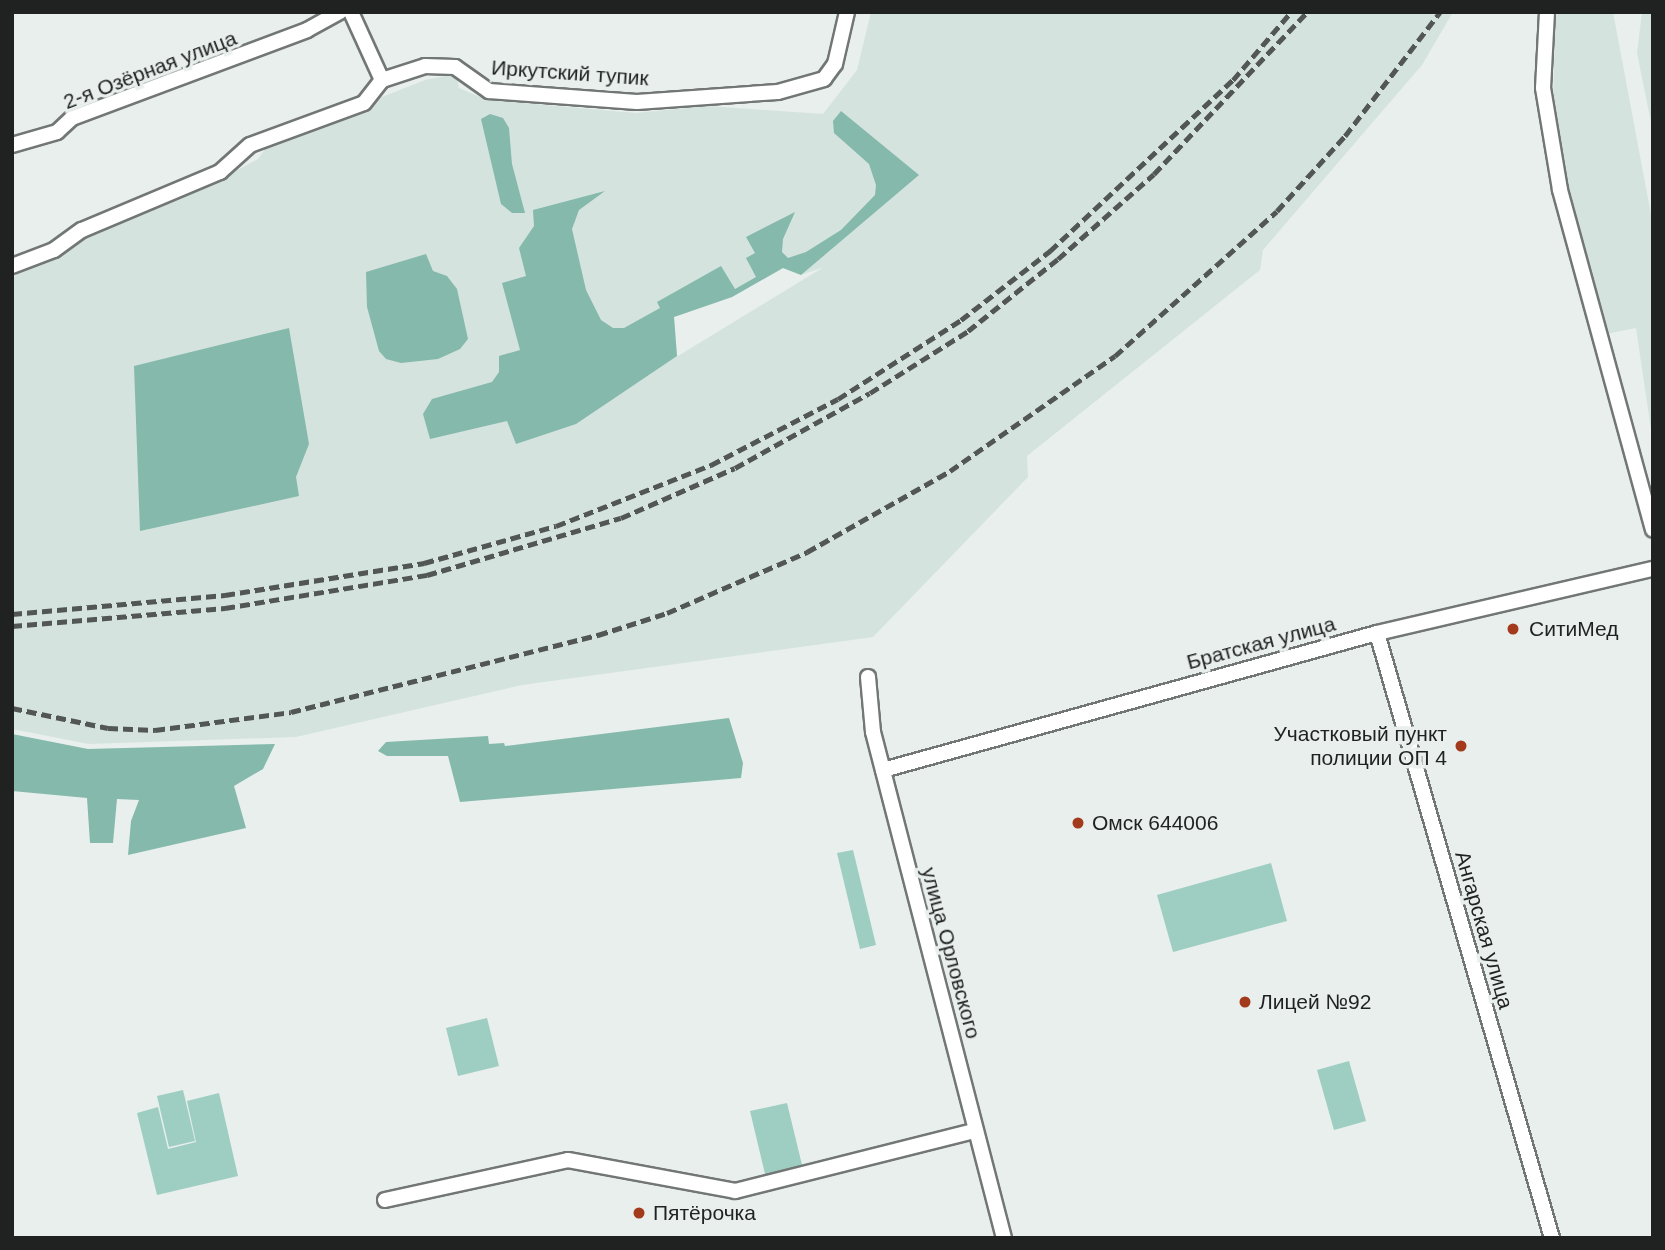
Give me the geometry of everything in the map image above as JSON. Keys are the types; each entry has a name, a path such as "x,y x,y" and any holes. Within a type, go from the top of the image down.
{"street":[{"name":"2-я Озёрная улица","path":"12,145 295,36 340,12"},
{"path":"351,12 383,80"},
{"name":"Иркутский тупик","path":"12,265 54,250 82,230 220,172 250,145 364,103 383,80 425,66 455,67 489,91 637,102 805,88 824,79 835,64 847,12"},
{"path":"1547,12 1543,88 1554,162 1653,530"},
{"name":"Братская улица","path":"883,770 1377,633 1653,569"},
{"name":"Ангарская улица","path":"1377,633 1552,1238"},
{"name":"улица Орловского","path":"868,677 883,770 974,1131 1004,1238"},
{"path":"385,1200 568,1160 735,1191 974,1131"}],"shaded area":[{"path":"871,12 1453,12 1422,65 1263,250 1260,270 1027,456 1028,477 873,637 522,685 296,737 89,744 12,729 12,271 86,234 223,178 258,159 271,141 425,80 456,74 459,88 487,100 636,113 708,106 823,114 857,70","holes":["824,267 678,356 674,317 732,297 783,268 801,275"]},
{"path":"1555,12 1613,12 1653,225 1653,443 1636,328 1606,334 1564,178 1553,119"},
{"path":"1642,12 1653,12 1653,132 1637,53"}],"green space":[{"path":"841,111 919,175 801,275 783,268 732,297 674,317 677,356 576,424 516,444 507,421 430,439 423,414 432,399 492,382 499,372 499,356 520,350 502,283 526,276 519,248 534,226 533,210 605,191 579,210 572,229 586,290 601,320 613,328 624,328 660,308 657,302 721,266 735,289 756,277 746,258 755,253 746,237 795,212 783,239 782,252 788,258 806,252 841,230 875,195 876,185 869,164 834,133 833,121"},
{"path":"490,114 503,118 509,128 512,164 525,213 512,213 501,204 481,119"},
{"path":"426,254 433,271 447,276 457,289 468,339 460,349 438,359 401,363 386,359 379,351 367,307 366,272"},
{"path":"289,328 309,444 296,477 299,496 140,531 134,366"},
{"path":"729,718 743,763 741,778 460,802 448,756 387,756 378,751 386,742 488,736 489,744 504,743 505,746"},
{"path":"12,734 88,749 275,744 263,769 234,786 246,828 128,855 131,821 139,800 117,799 113,843 90,843 87,798 12,791"},
{"path":"853,850 876,945 860,949 837,853"},
{"path":"1271,863 1287,921 1173,952 1157,895"},
{"path":"487,1018 499,1066 458,1076 446,1028"},
{"path":"1349,1061 1366,1121 1334,1130 1317,1070"},
{"path":"183,1090 195,1141 169,1147 157,1096"},
{"path":"219,1093 238,1176 157,1195 137,1113 158,1107 168,1149 196,1142 187,1101"},
{"path":"787,1103 803,1169 766,1178 750,1111"}],"railway":[{"path":"12,614 225,595 424,563 556,526 711,465 838,399 961,320 1050,251 1233,80 1291,12"},
{"path":"12,626 225,608 427,575 621,518 735,468 870,393 968,331 1058,259 1154,174 1307,12"},
{"path":"12,708 108,728 155,730 291,712 598,635 667,613 807,552 950,471 1115,356 1277,211 1345,136 1440,12"}],"place":[{"name":"СитиМед","path":"1513,629"},
{"name":"Участковый пункт полиции ОП 4","path":"1461,746"},
{"name":"Омск 644006","path":"1078,823"},
{"name":"Лицей №92","path":"1245,1002"},
{"name":"Пятёрочка","path":"639,1213"}]}
